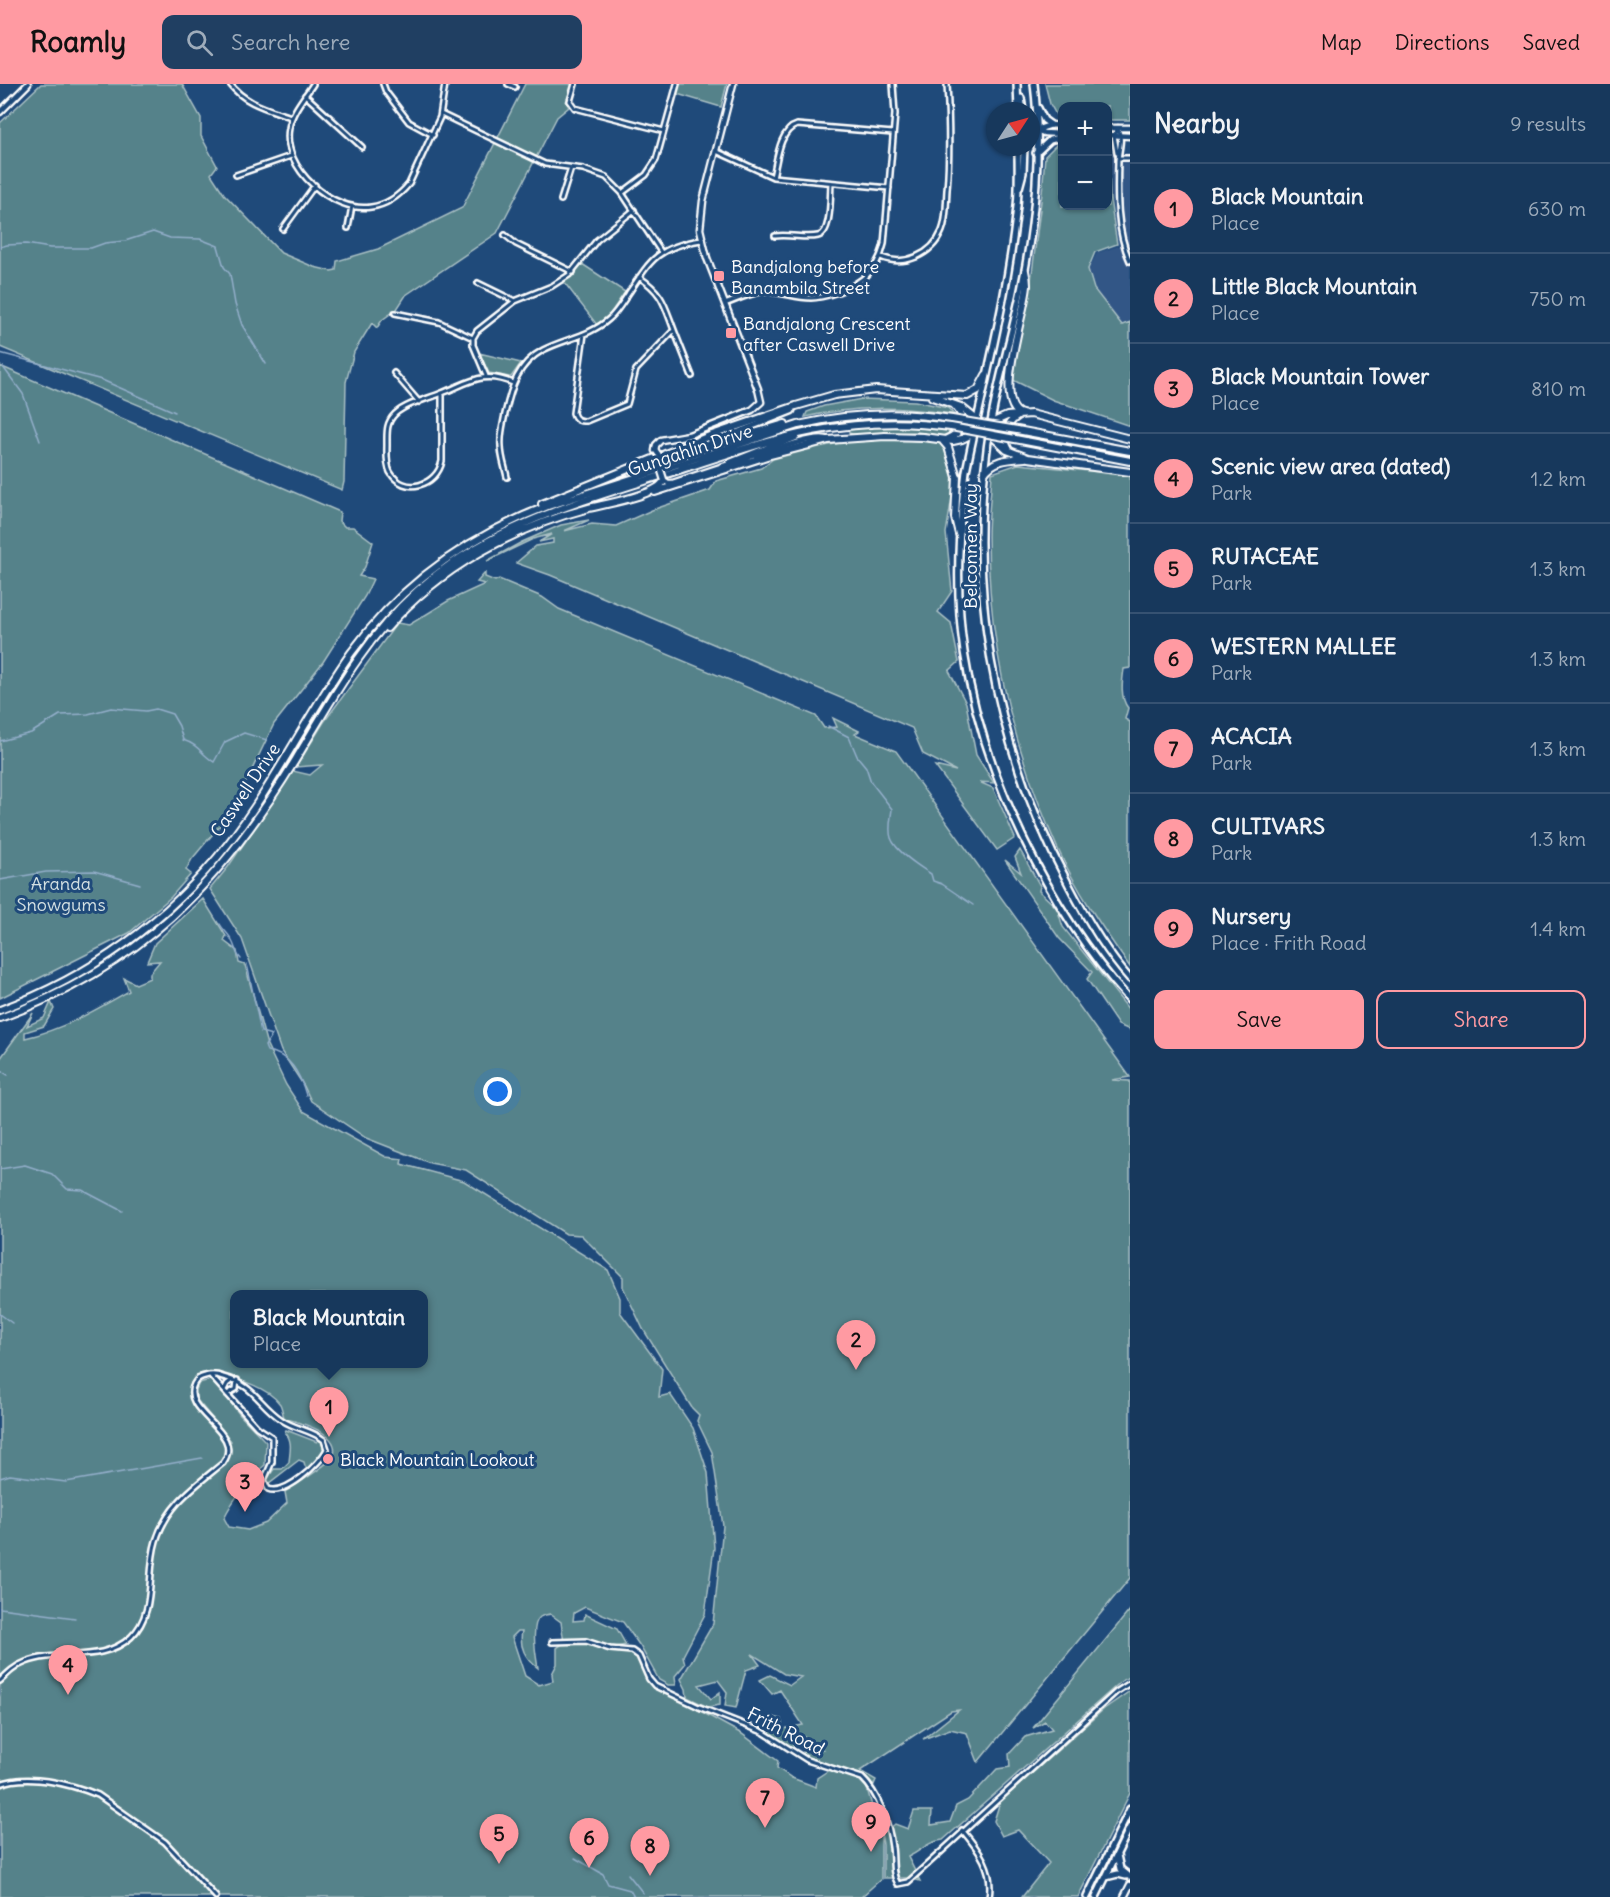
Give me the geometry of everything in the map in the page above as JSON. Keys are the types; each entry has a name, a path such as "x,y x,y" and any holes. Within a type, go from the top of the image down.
{"highway":[{"path":"1025,271 1027,288 1008,379 1013,408 1017,413 1130,439"},
{"path":"473,540 503,521 579,488 712,435 816,400 867,390 970,395 979,389 986,375"},
{"path":"926,394 966,410 977,420"},
{"path":"943,440 957,434 962,422 960,411 948,402"},
{"name":"Gungahlin Drive","path":"473,540 512,520 548,506 767,434 836,417 896,413 952,419 1130,451"},
{"path":"991,423 1003,417 1022,414"},
{"path":"1011,452 1005,441 1005,431 1010,422 1022,414"},
{"path":"690,452 769,428 820,417 836,417"},
{"name":"Gungahlin Drive","path":"333,698 366,648 390,618 428,581 485,542 529,521 590,499 763,442 814,430 878,422 906,422 951,427 1130,461"},
{"path":"718,468 814,430"},
{"path":"579,510 628,500 770,455 828,440 885,436 957,440 974,433"},
{"path":"990,434 999,445 1028,458 1130,472"},
{"path":"943,440 947,445 957,477 955,518 959,534"},
{"path":"984,474 993,463 1028,458"},
{"path":"333,698 384,631 404,610 464,563 534,526 579,510 634,496 660,486 664,480"},
{"name":"Caswell Drive","path":"0,1010 49,989 93,966 159,917 201,876 250,814 337,674 374,624 416,582 473,540"},
{"name":"Caswell Drive","path":"0,1018 54,997 88,978 135,947 193,898 230,856 283,781 333,698"}],"main road":[{"name":"Belconnen Way","path":"1034,84 1036,102"},
{"path":"1018,86 1018,102"},
{"path":"1018,86 1021,102"},
{"path":"1040,115 1051,125"},
{"path":"1040,149 1050,140 1058,137"},
{"name":"Belconnen Way","path":"1018,156 1017,195 1004,291 966,471 959,534 959,594 964,652 981,729 998,778 1034,859 1076,931 1130,1000"},
{"path":"1017,195 1023,173 1024,156"},
{"name":"Belconnen Way","path":"1036,156 1025,271 991,423 984,474 981,586 988,649 1004,722 1018,771 1051,851 1090,924 1130,979"},
{"path":"977,420 990,434"},
{"path":"974,433 991,423"},
{"path":"1087,1897 1130,1809"},
{"path":"1096,1897 1130,1827"},
{"path":"1117,1855 1120,1870 1130,1877"},
{"path":"1106,1877 1119,1874 1130,1877"}],"street":[{"path":"0,112 28,84"},
{"path":"231,84 237,92 252,102 291,118"},
{"path":"313,84 291,118 287,137 291,156 300,173 335,200 361,208 379,206 388,202 403,191 414,176 441,114 445,84"},
{"path":"383,84 386,92 409,122 433,135"},
{"path":"508,84 515,87"},
{"path":"575,84 570,101 575,108 664,131"},
{"path":"622,193 652,168 659,152 677,84"},
{"path":"734,84 701,212 701,240 761,395 759,405 752,410 689,435 661,440 656,444 655,451 664,480 673,483 791,445 820,438 828,440"},
{"path":"725,304 760,292 810,298 827,296 862,281 872,272 881,256 884,244 896,102 893,84"},
{"path":"881,256 900,261 916,257 933,245 942,231 949,168 947,84"},
{"path":"305,95 362,147"},
{"path":"441,114 549,166 592,171 602,175 622,193 661,252"},
{"path":"773,177 784,136 791,127 805,126 894,133"},
{"path":"1040,127 1058,126"},
{"path":"1112,128 1130,128"},
{"path":"1118,128 1114,135 1118,158"},
{"path":"1118,128 1121,136 1118,158 1119,223 1130,261"},
{"path":"1040,130 1058,135"},
{"path":"1114,135 1130,136"},
{"path":"716,151 773,177 889,188"},
{"path":"236,175 291,156"},
{"path":"1118,158 1130,158"},
{"path":"561,200 571,168"},
{"path":"775,236 788,234 819,236 825,233 828,226 831,183"},
{"path":"283,229 315,185"},
{"path":"348,228 352,206"},
{"path":"486,376 473,345 473,338 477,331 515,301 552,286 573,272 597,240 634,210"},
{"path":"505,235 516,244 573,272"},
{"path":"507,477 501,443 513,383 520,370 533,356 551,346 595,329 610,318 648,264 661,252 682,243 701,240"},
{"path":"639,277 660,296 692,376"},
{"path":"478,283 515,301"},
{"path":"395,313 431,319 473,338"},
{"path":"584,334 573,413 580,421 586,421 627,404 636,370 674,330"},
{"path":"394,373 419,402"},
{"path":"442,393 442,464 434,477 423,484 414,486 400,482 390,472 387,458 389,422 398,411 419,402 442,393 486,376 495,376 513,383"},
{"path":"659,461 690,452 816,400"},
{"path":"0,1681 12,1670 27,1662 95,1654 115,1648 125,1642 137,1629 148,1604 153,1552 168,1514 188,1490 223,1463 229,1450 226,1439 193,1399 192,1389 197,1380 210,1375 244,1384 281,1420 324,1440 327,1449 323,1457 311,1470 281,1489 272,1491 268,1489 264,1480 272,1462 273,1440 270,1435 257,1427 210,1375"},
{"path":"225,1392 236,1389 235,1380"},
{"path":"225,1392 227,1384 235,1380"},
{"name":"Frith Road","path":"552,1642 586,1641 610,1649 632,1651 639,1656 649,1679 655,1686 699,1707 763,1732 807,1760 862,1778 868,1783 879,1803 889,1830 894,1876 898,1884 908,1882 962,1830 1116,1692 1130,1683"},
{"path":"0,1784 22,1778 87,1790 98,1795 165,1842 216,1897"},
{"path":"962,1830 986,1863 990,1878 989,1897"},
{"path":"1124,1897 1130,1886"}],"shaded area":[{"path":"1112,153 1130,153 1130,321 1122,324 1095,289 1089,269 1097,253 1119,246 1112,205"}],"green space":[{"path":"41,84 182,84 201,118 201,136 217,166 211,174 224,194 281,253 314,267 331,271 336,270 337,261 378,249 462,208 525,84 573,84 566,102 569,107 557,117 497,233 406,295 397,309 382,320 377,328 372,323 354,352 346,382 342,490 0,347 0,123"},
{"path":"679,84 727,84 721,107 677,94"},
{"path":"1045,84 1130,84 1130,120 1112,120 1112,102 1058,102 1058,118 1050,104"},
{"path":"1058,145 1058,210 1112,210 1117,244 1095,252 1088,269 1094,289 1122,325 1130,322 1130,426 1053,400 1011,379 1030,289 1045,156"},
{"path":"582,264 625,292 610,314 597,325 564,282"},
{"path":"479,353 521,363 511,377 489,373"},
{"name":"Aranda Snowgums","path":"0,366 340,512 339,521 345,527 353,527 373,542 365,567 359,576 373,579 365,596 323,662 274,724 232,811 192,859 186,870 191,874 171,897 129,933 0,998"},
{"path":"862,399 915,401 948,408 956,417 954,430 943,436 918,432 856,435 849,433 849,429 874,425 951,431 953,414 916,410 879,408 842,410 805,417 807,412 824,406"},
{"path":"897,439 942,443 946,447 955,479 946,533 952,591 938,612 951,623 959,662 949,671 966,703 976,755 994,783 979,782 993,788 1015,838 997,850 935,766 956,771 923,754 912,728 550,575 516,563 536,546 553,543 553,539 539,542 552,534 533,539 487,561 561,525 589,520 564,531 592,524 616,526 652,510 710,490 716,481 761,468 773,459 845,442"},
{"path":"1018,464 1130,475 1130,668 1124,669 1122,690 1128,708 1125,719 1130,722 1130,967 1091,908 1057,847 1028,772 1006,695 993,617 989,577 988,521 992,473"},
{"path":"485,573 485,577 495,581 499,579 542,597 559,609 816,716 824,728 837,727 833,718 859,731 855,734 896,751 1130,1077 1112,1080 1130,1081 1130,1578 978,1762 967,1733 950,1729 923,1739 959,1710 951,1711 860,1771 876,1780 873,1787 864,1777 804,1758 803,1749 822,1749 804,1737 791,1736 794,1749 770,1735 773,1717 781,1719 783,1729 803,1725 780,1690 772,1694 760,1680 770,1675 790,1685 801,1677 784,1674 752,1654 760,1665 746,1670 736,1708 725,1706 727,1692 718,1680 699,1685 711,1699 720,1692 720,1705 708,1707 687,1697 681,1679 713,1624 723,1526 712,1452 697,1421 699,1415 692,1408 643,1329 623,1287 623,1277 581,1235 566,1234 466,1170 430,1163 366,1138 311,1101 281,1051 242,939 210,889 228,867 293,771 310,775 322,765 296,767 324,722 397,623 409,625 448,601 485,584 477,582"},
{"path":"1020,850 1040,886 1039,891 1057,908 1063,927 1130,1011 1130,1030 1118,1025 1087,979 1092,972 1059,938 1005,860 1021,873 1015,857"},
{"path":"203,899 226,936 224,941 237,951 239,963 245,965 267,1045 286,1085 303,1111 386,1157 402,1159 401,1164 464,1181 608,1270 620,1298 620,1312 662,1369 659,1397 670,1394 693,1428 708,1473 714,1548 705,1614 683,1656 685,1664 675,1676 676,1685 668,1685 659,1680 623,1622 585,1607 574,1613 573,1621 584,1620 585,1614 617,1629 626,1645 610,1648 600,1645 609,1651 632,1654 639,1659 649,1683 742,1734 778,1761 777,1768 792,1778 816,1787 817,1778 829,1770 856,1778 866,1785 881,1837 881,1879 861,1897 0,1897 0,1059 33,1013 27,1026 44,1018 51,1002 54,1009 44,1026 25,1032 25,1038 65,1025 129,991 124,978 136,984 150,978 150,973 160,961 147,962 155,943","holes":["211,1372 258,1387 274,1397 280,1404 284,1418 317,1429 325,1434 334,1446 334,1454 326,1463 285,1492 287,1503 266,1523 248,1530 229,1527 224,1518 242,1490 265,1465 266,1442 240,1415 219,1387 210,1380 199,1383 196,1390 197,1400 231,1441 225,1444 197,1410 192,1401 191,1383 198,1374","550,1614 561,1622 564,1643 557,1648 557,1664 552,1674 553,1681 539,1685 525,1676 512,1637 518,1631 522,1631 521,1642 524,1652 538,1668 534,1641 535,1626 540,1617"]},
{"path":"286,1430 317,1442 318,1438 322,1442 324,1452 308,1469 304,1462 299,1460 269,1483 267,1479 274,1469 282,1469 289,1462 290,1443"},
{"path":"1130,1610 1130,1677 1123,1680 943,1840 928,1844 908,1857 920,1881 910,1878 883,1878 883,1845 879,1817 887,1831 895,1824 908,1829 914,1811 932,1811 931,1825 950,1822 956,1806 968,1800 997,1769 1010,1767 1009,1754 1025,1737 1052,1729 1045,1721 1033,1728"},
{"path":"1130,1691 1130,1793 1078,1897 1022,1897 1049,1863 1018,1830 1002,1836 994,1821 1000,1802 1104,1709"}],"waterway":[{"path":"0,247 26,244 50,248 91,248 153,232 170,238 200,239 218,246 224,267 230,274 235,304 242,325 266,364"},
{"path":"0,353 102,380 175,412"},
{"path":"3,367 23,394 40,441"},
{"path":"0,741 31,733 60,715 88,714 111,708 146,711 156,709 172,714 183,740 193,744 214,762 225,742 244,733 267,740"},
{"path":"828,726 849,737 857,756 866,767 871,782 892,809 890,835 898,849 931,874 933,881 942,884 973,905"},
{"path":"0,880 46,872 94,871 140,884"},
{"path":"220,924 241,959"},
{"path":"247,964 261,1032 272,1035 265,1046 267,1051 282,1056 293,1066 306,1095"},
{"path":"0,1070 8,1075"},
{"path":"0,1169 25,1165 52,1174 67,1189 82,1190 122,1211"},
{"path":"0,1314 12,1323"},
{"path":"0,1478 10,1475 66,1482 202,1458"},
{"path":"0,1608 75,1618"},
{"path":"575,1858 603,1874 608,1884 630,1890 634,1897"},
{"path":"628,1874 643,1893"}],"place":[{"name":"Bandjalong before Banambila Street","path":"719,276"},
{"name":"Bandjalong Crescent after Caswell Drive","path":"731,333"},
{"name":"Little Black Mountain","path":"856,1370"},
{"name":"Black Mountain","path":"329,1437"},
{"name":"Black Mountain Lookout","path":"328,1459"},
{"name":"Black Mountain Tower","path":"245,1512"},
{"name":"Scenic view area (dated)","path":"68,1695"},
{"name":"ACACIA","path":"765,1828"},
{"name":"Nursery","path":"871,1852"},
{"name":"RUTACEAE","path":"499,1864"},
{"name":"WESTERN MALLEE","path":"589,1868"},
{"name":"CULTIVARS","path":"650,1876"}]}
